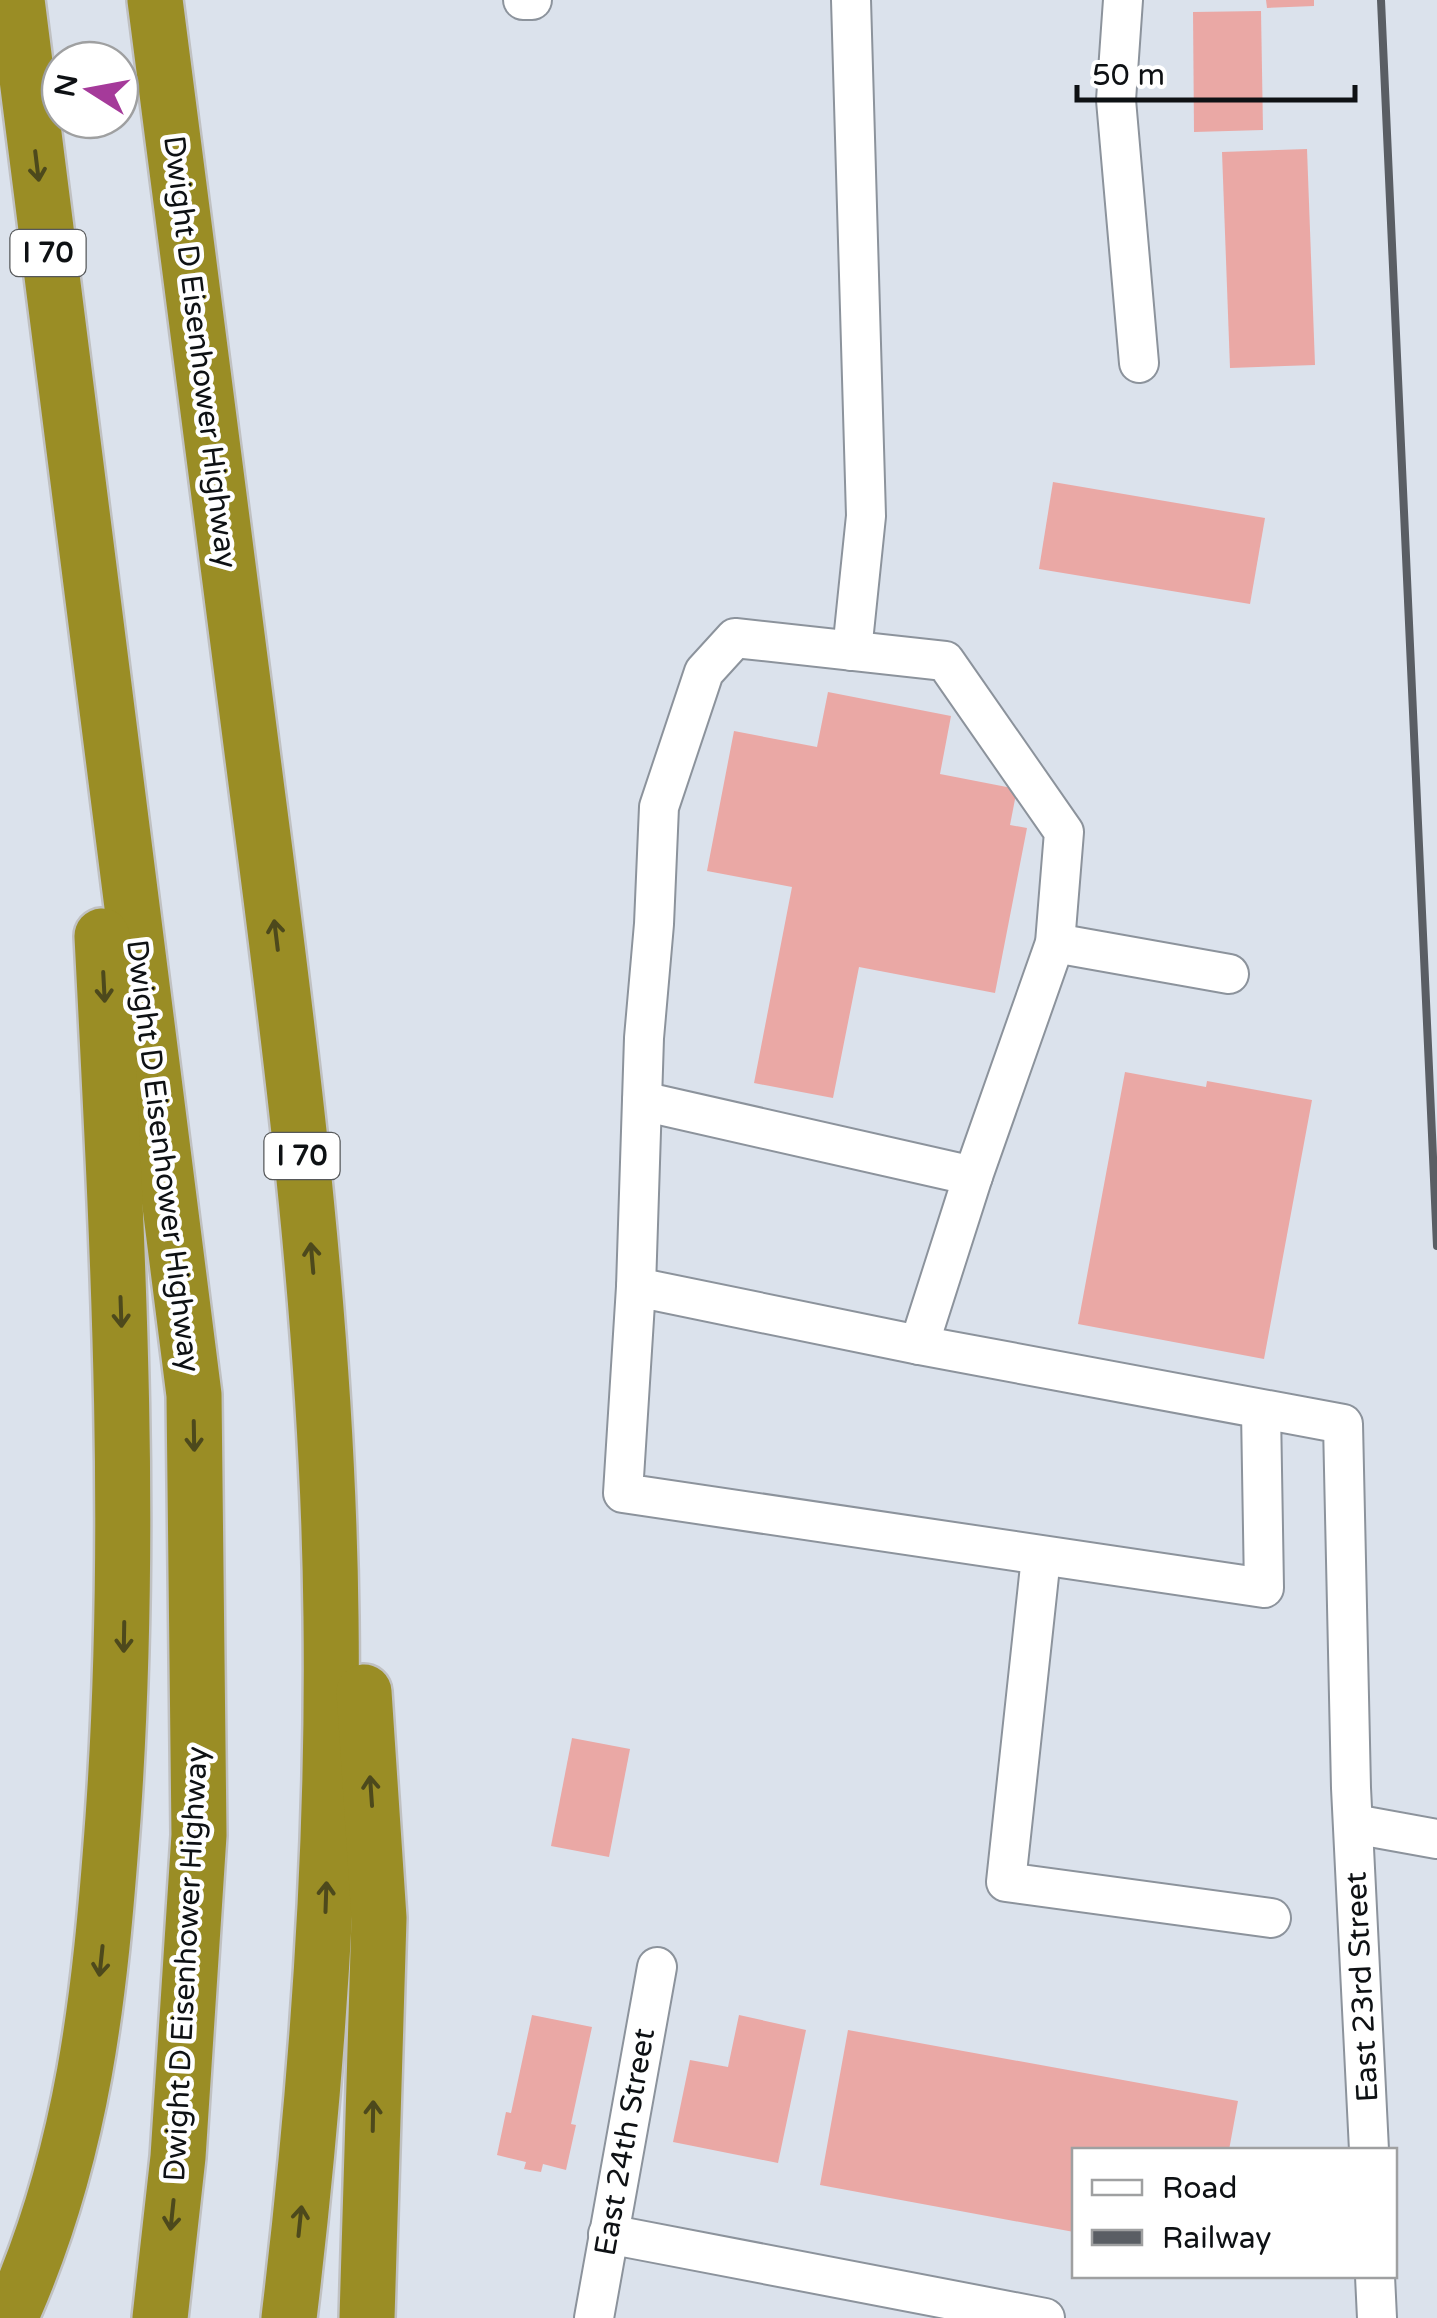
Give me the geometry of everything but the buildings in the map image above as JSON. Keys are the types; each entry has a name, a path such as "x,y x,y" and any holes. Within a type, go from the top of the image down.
{"highway":[{"name":"Dwight D Eisenhower Highway","path":"17,0 194,1395 199,1835 178,2157 160,2318"},
{"name":"Dwight D Eisenhower Highway","path":"154,0 292,1065 318,1338 332,1616 330,1790 315,2069 288,2318"},
{"path":"10,2318 59,2193 87,2064 104,1932 123,1661 125,1495 120,1308 80,506"},
{"path":"318,1338 364,1688 378,1918 368,2318"}],"street":[{"path":"523,0 532,0"},
{"path":"852,0 866,516 852,651"},
{"path":"1123,0 1116,100 1139,363"},
{"path":"636,1286 919,1345 1261,1410 1264,1588 623,1493 659,807 704,672 735,638 945,661 1064,832 1056,943 919,1345"},
{"path":"1056,943 1229,974"},
{"path":"642,1101 974,1176"},
{"name":"East 23rd Street","path":"1261,1410 1343,1424 1354,1824 1369,2148"},
{"path":"1040,1557 1006,1882 1270,1918"},
{"path":"1354,1824 1437,1839"},
{"name":"East 24th Street","path":"594,2318 657,1967"},
{"path":"608,2234 1046,2318"},
{"path":"1374,2278 1376,2318"}],"railway":[{"path":"1381,0 1437,1246"}]}
